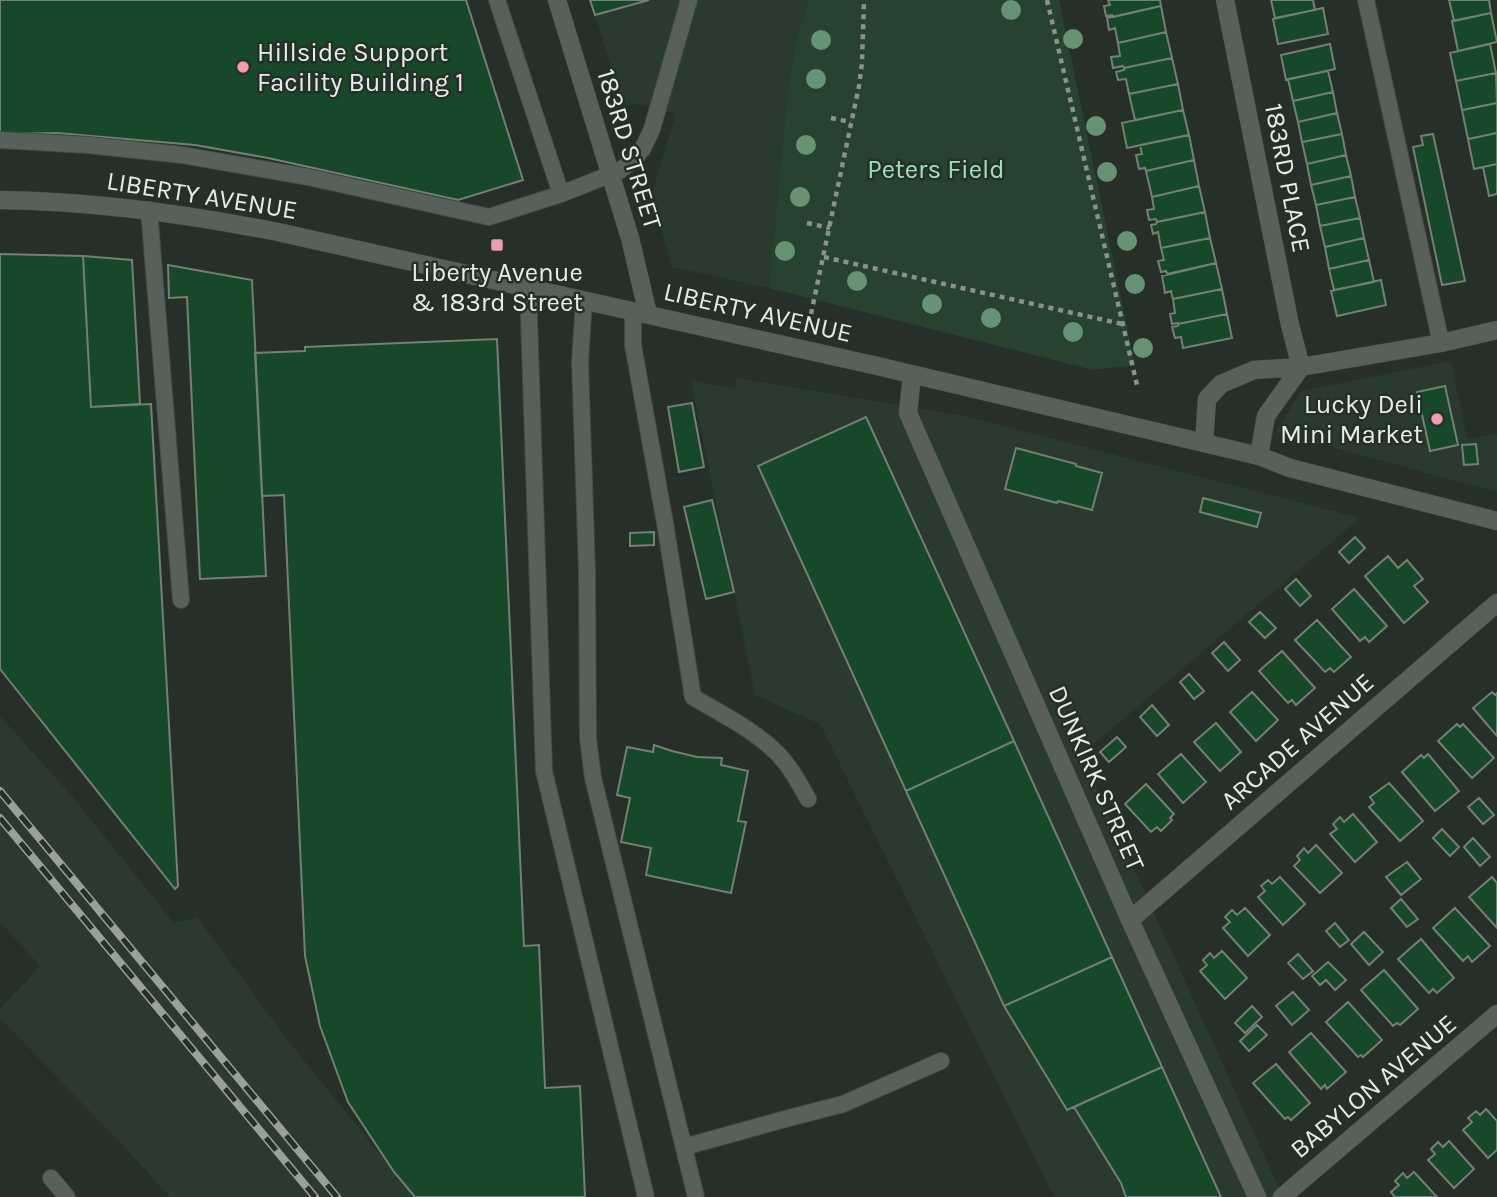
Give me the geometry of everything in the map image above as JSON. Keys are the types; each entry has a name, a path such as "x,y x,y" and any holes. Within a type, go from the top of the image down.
{"main road":[{"name":"183RD STREET","path":"557,0 630,238 641,313"},
{"name":"183RD PLACE","path":"1225,0 1290,325 1301,367"},
{"name":"LIBERTY AVENUE","path":"0,200 149,210 267,230 584,300 1259,456 1290,468 1497,521"},
{"path":"1204,443 1207,399 1221,384 1254,370 1301,367 1441,343 1497,330"},
{"path":"1259,456 1266,416 1301,367"},
{"name":"DUNKIRK STREET","path":"912,375 908,413 1130,920 1257,1197"},
{"name":"ARCADE AVENUE","path":"1130,920 1497,603"},
{"name":"BABYLON AVENUE","path":"1282,1197 1497,1014"}],"lane":[{"path":"497,0 561,194"},
{"path":"0,140 88,145 182,155 307,177 489,217 611,175 634,160 652,129 689,0"},
{"path":"1366,0 1441,343"},
{"path":"149,210 181,600"},
{"path":"528,288 544,771 646,1197"},
{"path":"584,300 580,362 590,759 696,1197"},
{"path":"641,313 633,345 693,697 768,745 788,766 808,799"},
{"path":"684,1147 843,1104 941,1061"},
{"path":"51,1178 67,1197"}],"path":[{"path":"811,314 862,63 864,0"},
{"path":"1047,0 1137,385"},
{"path":"831,118 851,122"},
{"path":"807,223 830,228"},
{"path":"824,257 1122,324"}],"shaded area":[{"path":"590,0 808,0 794,51 786,106 769,288 672,267 651,196 676,114 646,105 623,103"},
{"path":"1451,361 1467,439 1497,434 1497,492 1276,432 1301,391"},
{"path":"736,378 965,416 1360,518 1082,754 1283,1197 1054,1197 820,724 755,695 691,380 735,389"},
{"path":"0,716 72,796 174,923 197,917 289,1042 415,1197 170,1197 0,1018 0,1009 40,966 0,922"}],"green space":[{"name":"Peters Field","path":"808,0 1059,0 1135,365 1093,370 769,288 786,106 794,51"}],"building":[{"name":"Hillside Support Facility Building 1","path":"0,0 466,0 523,180 458,200 268,158 195,145 57,133 0,134"},
{"path":"590,0 649,0 595,15"},
{"path":"1108,0 1160,0 1161,6 1113,17 1106,16 1104,6 1110,5"},
{"path":"1271,0 1313,0 1315,10 1275,18"},
{"path":"1449,0 1489,0 1491,13 1454,21"},
{"path":"1161,6 1166,32 1118,43 1115,28 1109,30 1107,18"},
{"path":"1323,8 1328,34 1278,44 1273,19"},
{"path":"1491,13 1497,42 1458,51 1452,21"},
{"path":"1166,32 1172,58 1113,68 1111,57 1120,56 1118,43"},
{"path":"1330,44 1335,69 1286,80 1281,55"},
{"path":"1490,44 1496,73 1456,81 1450,53"},
{"path":"1172,58 1178,84 1129,94 1126,79 1118,80 1116,72 1124,68"},
{"path":"1328,71 1333,92 1293,101 1288,79"},
{"path":"1496,73 1497,103 1462,110 1456,81"},
{"path":"1178,84 1183,110 1135,120 1129,94"},
{"path":"1333,92 1337,113 1298,122 1293,101"},
{"path":"1497,103 1497,133 1468,139 1462,110"},
{"path":"1183,110 1189,135 1127,148 1122,123"},
{"path":"1337,113 1342,134 1302,142 1298,122"},
{"path":"1497,133 1497,164 1474,169 1468,139"},
{"path":"1342,134 1346,155 1307,164 1302,142"},
{"path":"1433,134 1465,281 1442,285 1413,147 1423,145 1421,136"},
{"path":"1189,135 1194,160 1146,171 1145,168 1139,169 1136,155 1142,154 1140,145"},
{"path":"1346,155 1351,176 1311,185 1307,164"},
{"path":"1194,160 1199,186 1152,197 1146,171"},
{"path":"1497,164 1497,194 1489,196 1483,167"},
{"path":"1351,176 1355,197 1316,205 1311,185"},
{"path":"1199,186 1205,212 1157,222 1156,219 1149,220 1147,210 1154,209 1152,197"},
{"path":"1355,197 1360,218 1320,226 1316,205"},
{"path":"1205,212 1210,238 1161,248 1158,232 1153,234 1151,225"},
{"path":"1360,218 1364,238 1325,247 1320,226"},
{"path":"1210,238 1216,263 1167,274 1166,271 1161,272 1158,261 1164,260 1161,248"},
{"path":"1364,238 1369,260 1329,269 1325,247"},
{"path":"0,254 83,256 91,407 151,404 178,886 175,889 0,669"},
{"path":"83,256 132,260 140,404 91,407"},
{"path":"1369,260 1374,282 1334,290 1329,269"},
{"path":"1216,263 1222,289 1173,299 1171,291 1165,293 1162,276"},
{"path":"168,265 252,280 266,576 200,579 187,297 169,298"},
{"path":"1381,280 1386,305 1337,316 1331,291"},
{"path":"1222,289 1227,314 1172,324 1170,314 1175,313 1173,299"},
{"path":"1227,314 1232,338 1183,348 1181,337 1175,338 1172,327 1178,324"},
{"path":"497,339 524,946 539,945 545,1088 580,1086 585,1197 415,1197 394,1172 348,1102 320,1026 305,956 284,495 262,496 255,353 305,351 305,347"},
{"name":"Lucky Deli Mini Market","path":"1445,386 1458,445 1430,451 1417,392"},
{"path":"692,403 704,467 679,472 668,407"},
{"path":"866,417 1014,741 906,791 758,466"},
{"path":"1476,444 1478,464 1464,465 1462,445"},
{"path":"1016,448 1102,473 1092,510 1005,489"},
{"path":"1203,498 1261,513 1257,527 1200,512"},
{"path":"712,500 734,592 706,599 684,507"},
{"path":"654,532 654,545 630,546 630,533"},
{"path":"1355,537 1365,548 1349,563 1339,552"},
{"path":"1388,556 1398,568 1407,560 1423,579 1414,586 1428,602 1404,623 1365,576"},
{"path":"1296,579 1311,596 1300,606 1285,589"},
{"path":"1354,589 1387,626 1369,642 1365,637 1360,641 1332,609"},
{"path":"1260,612 1276,628 1265,638 1249,622"},
{"path":"1317,620 1351,657 1334,672 1330,668 1325,672 1295,640"},
{"path":"1224,642 1240,660 1228,671 1212,653"},
{"path":"1282,651 1315,688 1296,705 1292,700 1288,703 1259,671"},
{"path":"1189,674 1204,691 1194,699 1180,682"},
{"path":"1252,692 1278,720 1256,741 1230,712"},
{"path":"1492,692 1495,695 1497,693 1497,736 1473,708"},
{"path":"1152,705 1169,725 1157,736 1140,717"},
{"path":"1216,723 1241,752 1220,771 1194,742"},
{"path":"1457,724 1460,727 1463,724 1494,758 1472,778 1438,741"},
{"path":"1117,737 1126,747 1109,762 1100,752"},
{"path":"1014,741 1112,957 1004,1006 906,791"},
{"path":"654,745 697,757 722,758 721,765 748,771 738,821 746,822 731,893 646,875 651,848 621,842 630,798 617,795 627,747 653,752"},
{"path":"1181,754 1206,782 1183,803 1158,774"},
{"path":"1428,754 1459,791 1435,811 1402,772 1421,755 1424,758"},
{"path":"1389,783 1423,821 1400,841 1369,807 1374,803 1370,797"},
{"path":"1146,784 1174,814 1161,831 1157,827 1151,832 1125,804"},
{"path":"1479,798 1494,815 1483,824 1468,807"},
{"path":"1353,814 1377,842 1355,862 1330,834 1337,829 1333,824 1340,817 1344,822"},
{"path":"1442,829 1459,847 1450,856 1433,838"},
{"path":"1473,838 1490,857 1480,866 1464,847"},
{"path":"1316,845 1342,873 1320,893 1294,866 1300,860 1297,856 1304,848 1308,853"},
{"path":"1407,862 1421,879 1401,895 1386,877"},
{"path":"1280,877 1305,904 1283,925 1258,897 1265,891 1261,886 1268,880 1272,884"},
{"path":"1492,877 1497,883 1497,928 1469,897"},
{"path":"1401,899 1418,919 1407,927 1391,908"},
{"path":"1245,908 1270,935 1248,956 1223,928 1230,922 1225,917 1232,910 1237,915"},
{"path":"1455,908 1490,946 1472,962 1468,956 1463,961 1433,928"},
{"path":"1335,923 1349,940 1340,947 1326,931"},
{"path":"1364,932 1383,952 1369,965 1351,944"},
{"path":"1421,939 1454,978 1437,993 1433,989 1429,993 1398,959"},
{"path":"1222,951 1247,978 1225,999 1200,971 1207,965 1203,960 1210,953 1214,958"},
{"path":"1298,954 1313,971 1303,979 1288,963"},
{"path":"1112,957 1162,1067 1067,1110 1004,1006"},
{"path":"1328,962 1346,980 1335,990 1326,980 1320,985 1312,976"},
{"path":"1384,970 1418,1009 1400,1025 1397,1023 1393,1026 1361,990"},
{"path":"1293,992 1309,1010 1292,1025 1276,1006"},
{"path":"1348,1002 1382,1040 1363,1057 1358,1057 1326,1022"},
{"path":"1252,1006 1262,1017 1245,1033 1235,1023"},
{"path":"1257,1025 1267,1035 1249,1051 1240,1041"},
{"path":"1311,1033 1346,1072 1327,1089 1325,1085 1321,1089 1289,1052"},
{"path":"1276,1064 1310,1103 1291,1120 1288,1117 1285,1119 1253,1083"},
{"path":"1162,1067 1221,1197 1126,1197 1121,1183 1074,1107"},
{"path":"1486,1109 1497,1121 1497,1150 1488,1158 1463,1130 1472,1122 1468,1118 1476,1111 1480,1115"},
{"path":"1449,1141 1474,1169 1454,1188 1428,1160 1435,1154 1431,1149 1438,1142 1443,1147"},
{"path":"1414,1172 1437,1197 1395,1197 1391,1192 1399,1185 1395,1181 1403,1173 1407,1178"}],"railway":[{"path":"0,791 337,1197"},
{"path":"0,818 315,1197"}],"place":[{"name":"Hillside Support Facility Building 1","path":"243,67"},
{"name":"Liberty Avenue & 183rd Street","path":"497,245"},
{"name":"Lucky Deli Mini Market","path":"1437,419"}]}
